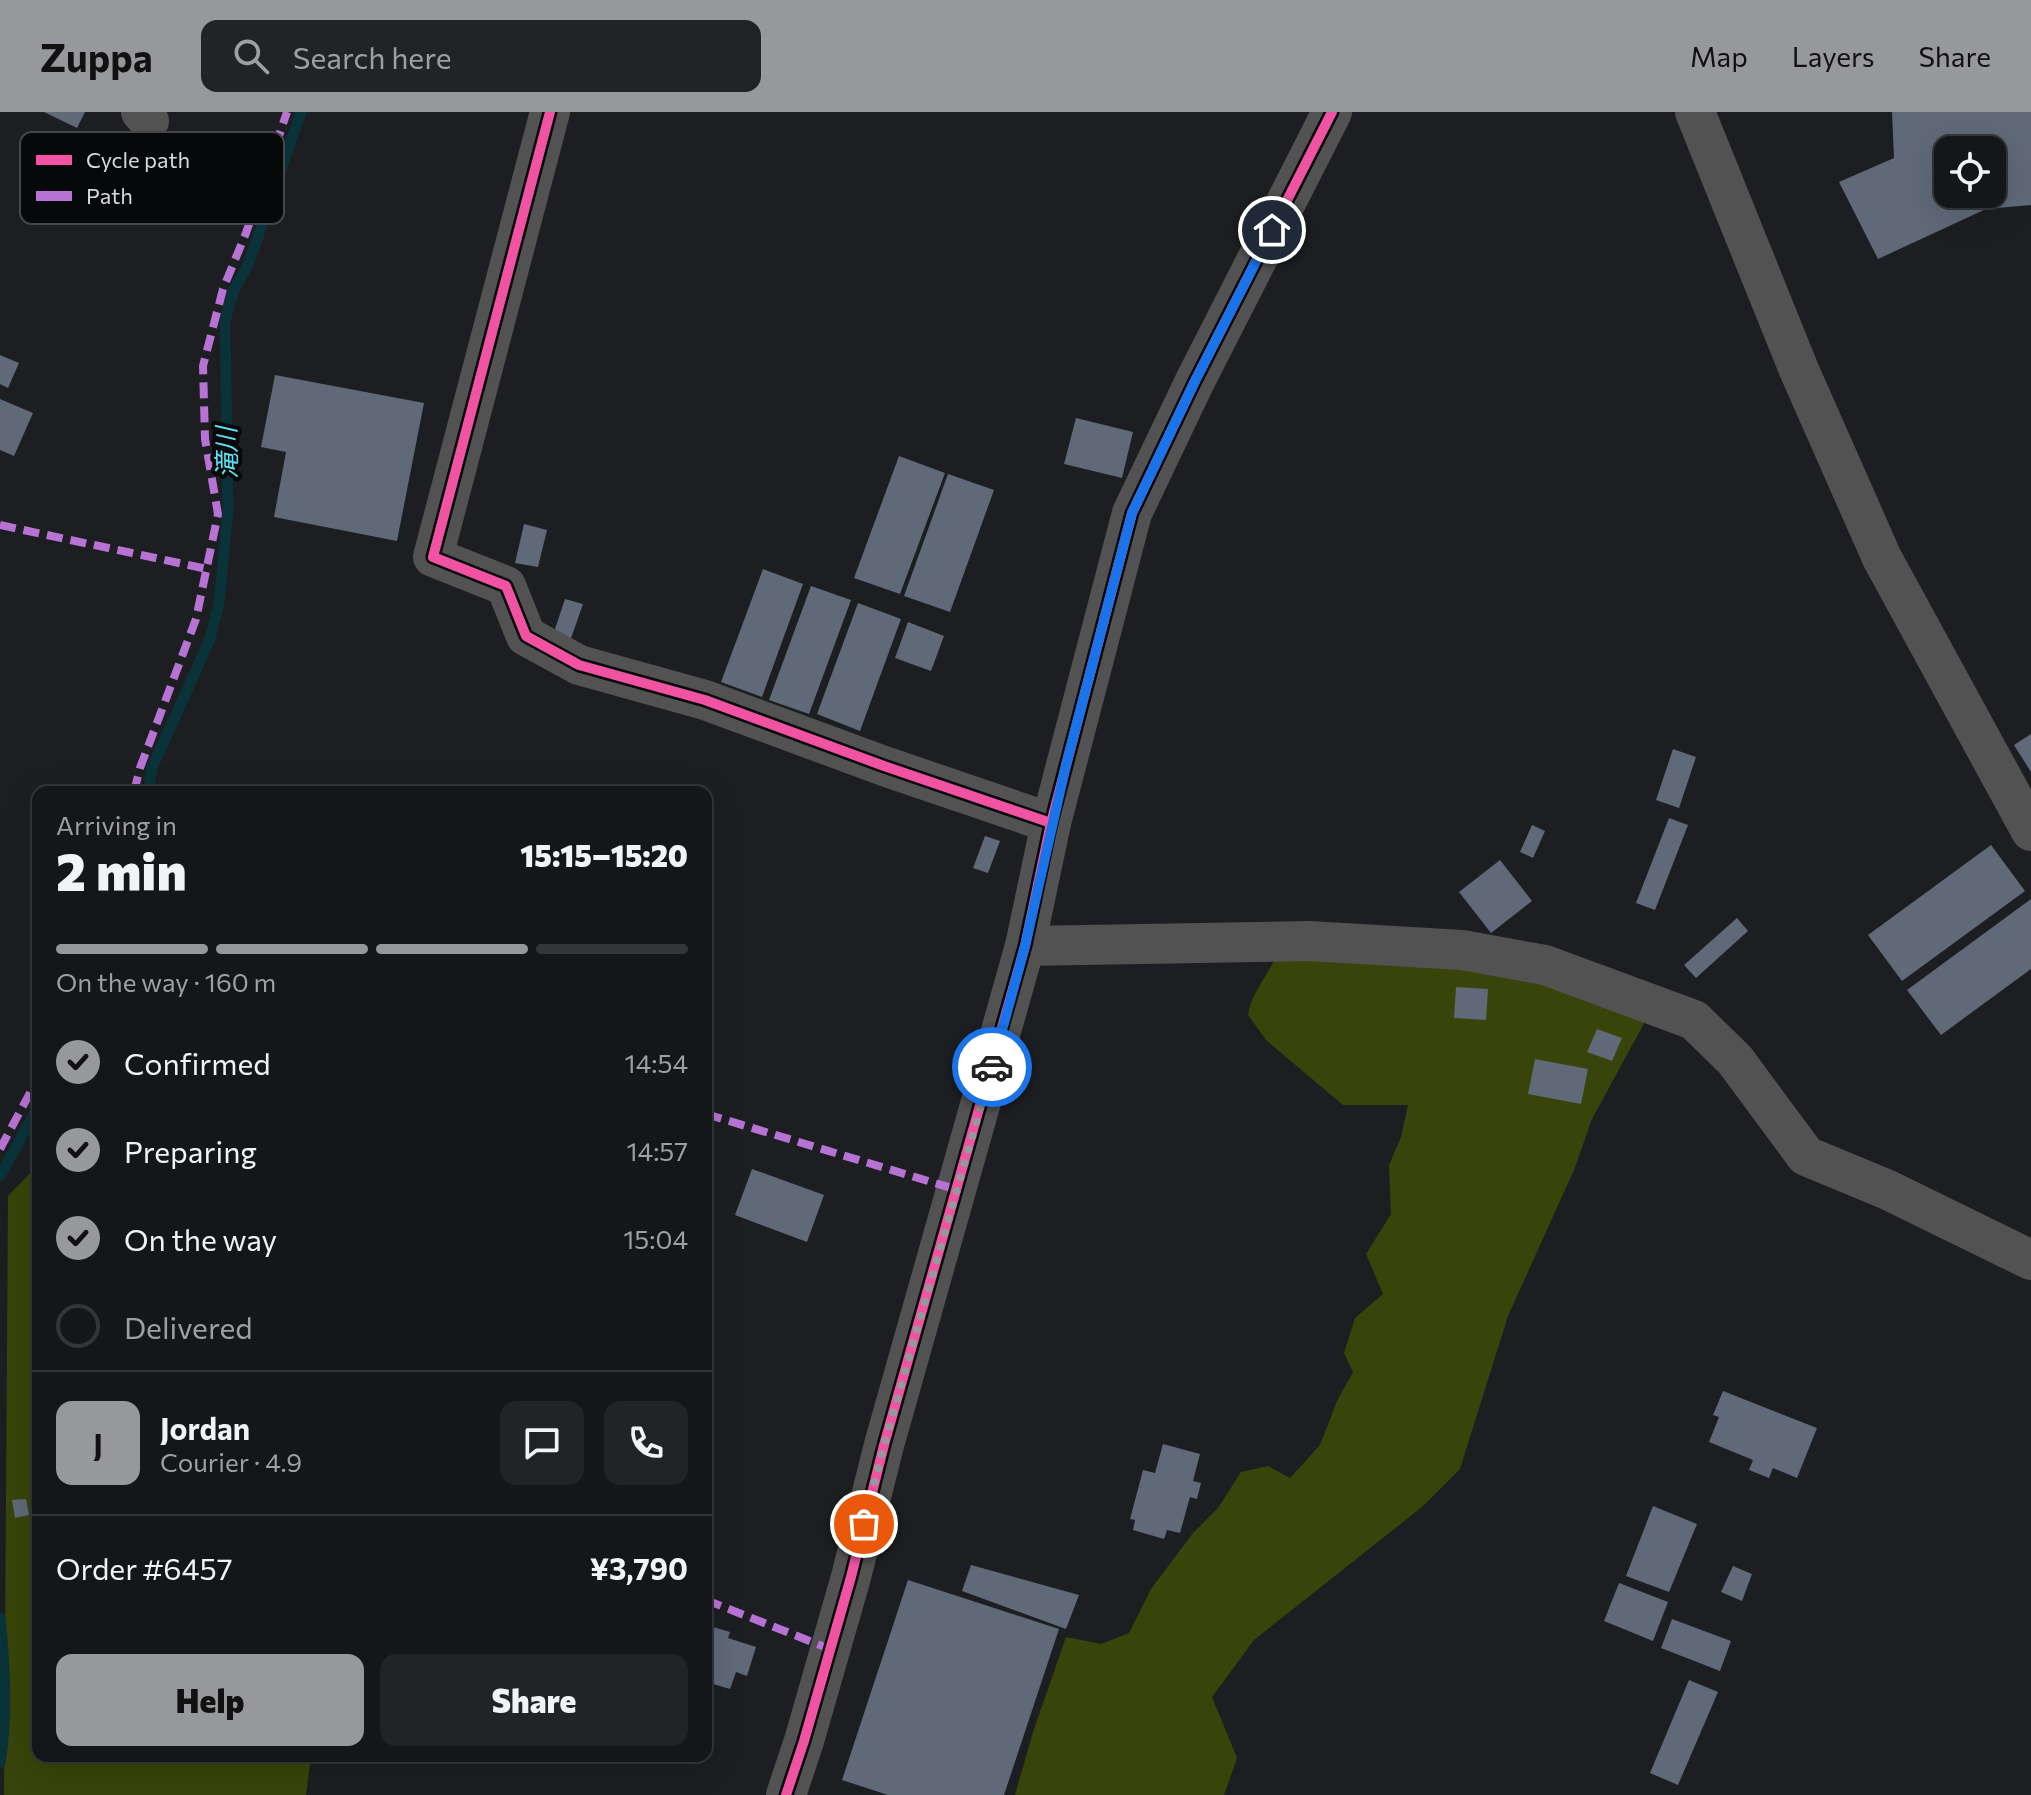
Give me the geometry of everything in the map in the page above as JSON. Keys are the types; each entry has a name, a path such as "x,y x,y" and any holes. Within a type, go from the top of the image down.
{"street":[{"path":"550,112 433,557 506,586 526,636 579,665 705,700 1051,823"},
{"path":"786,1795 847,1592 884,1445 1025,946 1051,823 1132,513 1195,381 1332,112"},
{"path":"1695,112 1799,370 1882,558 2031,831"},
{"path":"1025,946 1309,941 1462,950 1545,965 1694,1020 1735,1060 1806,1156 1888,1190 2031,1260"}],"green space":[{"path":"1277,954 1416,958 1555,984 1647,1018 1592,1119 1574,1170 1508,1316 1460,1469 1422,1507 1254,1640 1212,1697 1237,1758 1224,1795 1015,1795 1066,1637 1101,1644 1129,1633 1151,1589 1193,1533 1218,1508 1241,1472 1268,1466 1290,1478 1320,1445 1337,1401 1353,1372 1344,1353 1355,1318 1383,1294 1366,1254 1391,1214 1389,1165 1401,1137 1408,1105 1343,1105 1266,1040 1248,1015"},
{"path":"32,1171 32,1762 310,1762 306,1795 4,1795 8,1196"}],"building":[{"path":"44,112 85,112 77,128"},
{"path":"1892,112 2031,112 2031,205 2006,207 2006,136 1934,136 1934,208 1997,208 1986,209 1878,259 1839,182 1894,158"},
{"path":"0,355 19,363 8,388 0,384"},
{"path":"275,375 424,403 397,541 274,517 286,452 261,447"},
{"path":"0,399 33,413 14,456 0,450"},
{"path":"1076,418 1133,432 1122,478 1064,464"},
{"path":"899,456 945,473 900,594 854,578"},
{"path":"948,474 994,490 950,612 904,596"},
{"path":"524,524 547,530 538,567 515,563"},
{"path":"763,569 803,584 762,697 721,682"},
{"path":"811,586 851,600 809,714 769,700"},
{"path":"565,599 583,604 569,644 552,638"},
{"path":"858,603 901,619 860,731 817,714"},
{"path":"908,622 944,636 931,671 895,658"},
{"path":"2031,734 2031,772 2014,745"},
{"path":"1673,749 1696,757 1679,808 1656,800"},
{"path":"1669,818 1688,825 1655,910 1636,903"},
{"path":"1532,825 1545,831 1533,858 1520,852"},
{"path":"985,836 1000,841 988,873 973,868"},
{"path":"1991,845 2025,891 1902,981 1868,935"},
{"path":"1500,860 1532,901 1491,933 1459,892"},
{"path":"2031,899 2031,969 1941,1035 1907,990"},
{"path":"1737,918 1748,931 1696,978 1684,965"},
{"path":"1456,987 1488,989 1486,1020 1454,1018"},
{"path":"1597,1029 1622,1038 1612,1061 1587,1052"},
{"path":"1535,1059 1588,1069 1581,1104 1528,1094"},
{"path":"752,1169 824,1195 807,1242 735,1215"},
{"path":"1723,1391 1817,1428 1797,1478 1773,1468 1769,1478 1749,1470 1753,1460 1709,1442 1719,1417 1713,1415"},
{"path":"1163,1444 1200,1454 1193,1481 1201,1483 1197,1499 1190,1497 1180,1533 1167,1530 1164,1539 1133,1530 1135,1520 1130,1519 1143,1470 1155,1473"},
{"path":"26,1499 29,1515 15,1518 12,1500"},
{"path":"1653,1506 1697,1524 1669,1592 1626,1576"},
{"path":"971,1565 1079,1595 1066,1629 962,1591"},
{"path":"1733,1566 1752,1574 1742,1601 1721,1592"},
{"path":"908,1580 1059,1629 1004,1795 888,1795 842,1780"},
{"path":"1619,1583 1668,1602 1653,1641 1604,1621"},
{"path":"1672,1619 1731,1641 1720,1671 1661,1648"},
{"path":"712,1627 730,1632 728,1638 756,1647 747,1676 736,1672 730,1689 712,1684"},
{"path":"1689,1680 1718,1692 1678,1785 1650,1773"}],"waterway":[{"name":"滝川","path":"284,161 301,112"},
{"name":"滝川","path":"149,786 152,768 210,639 219,603 228,511 225,321 234,290 249,263 262,224"},
{"name":"滝川","path":"0,1176 32,1118"},
{"name":"滝川","path":"0,1618 5,1690 0,1763"}],"marked path":[{"path":"280,132 287,112"},
{"path":"136,786 196,619 218,514 205,439 203,366 223,289 249,224"},
{"path":"0,525 207,569"},
{"path":"0,1149 32,1089"},
{"path":"712,1116 958,1190"},
{"path":"712,1602 830,1649"}],"cycle path":[{"path":"550,112 433,557 506,586 526,636 579,665 705,700 1051,823"},
{"path":"786,1795 851,1577 884,1445 1025,946 1051,823 1132,513 1195,381 1332,112"}],"way so far":[{"path":"864,1524 992,1067"}],"route":[{"path":"992,1067 1025,946 1051,823 1132,513 1272,230"}]}
